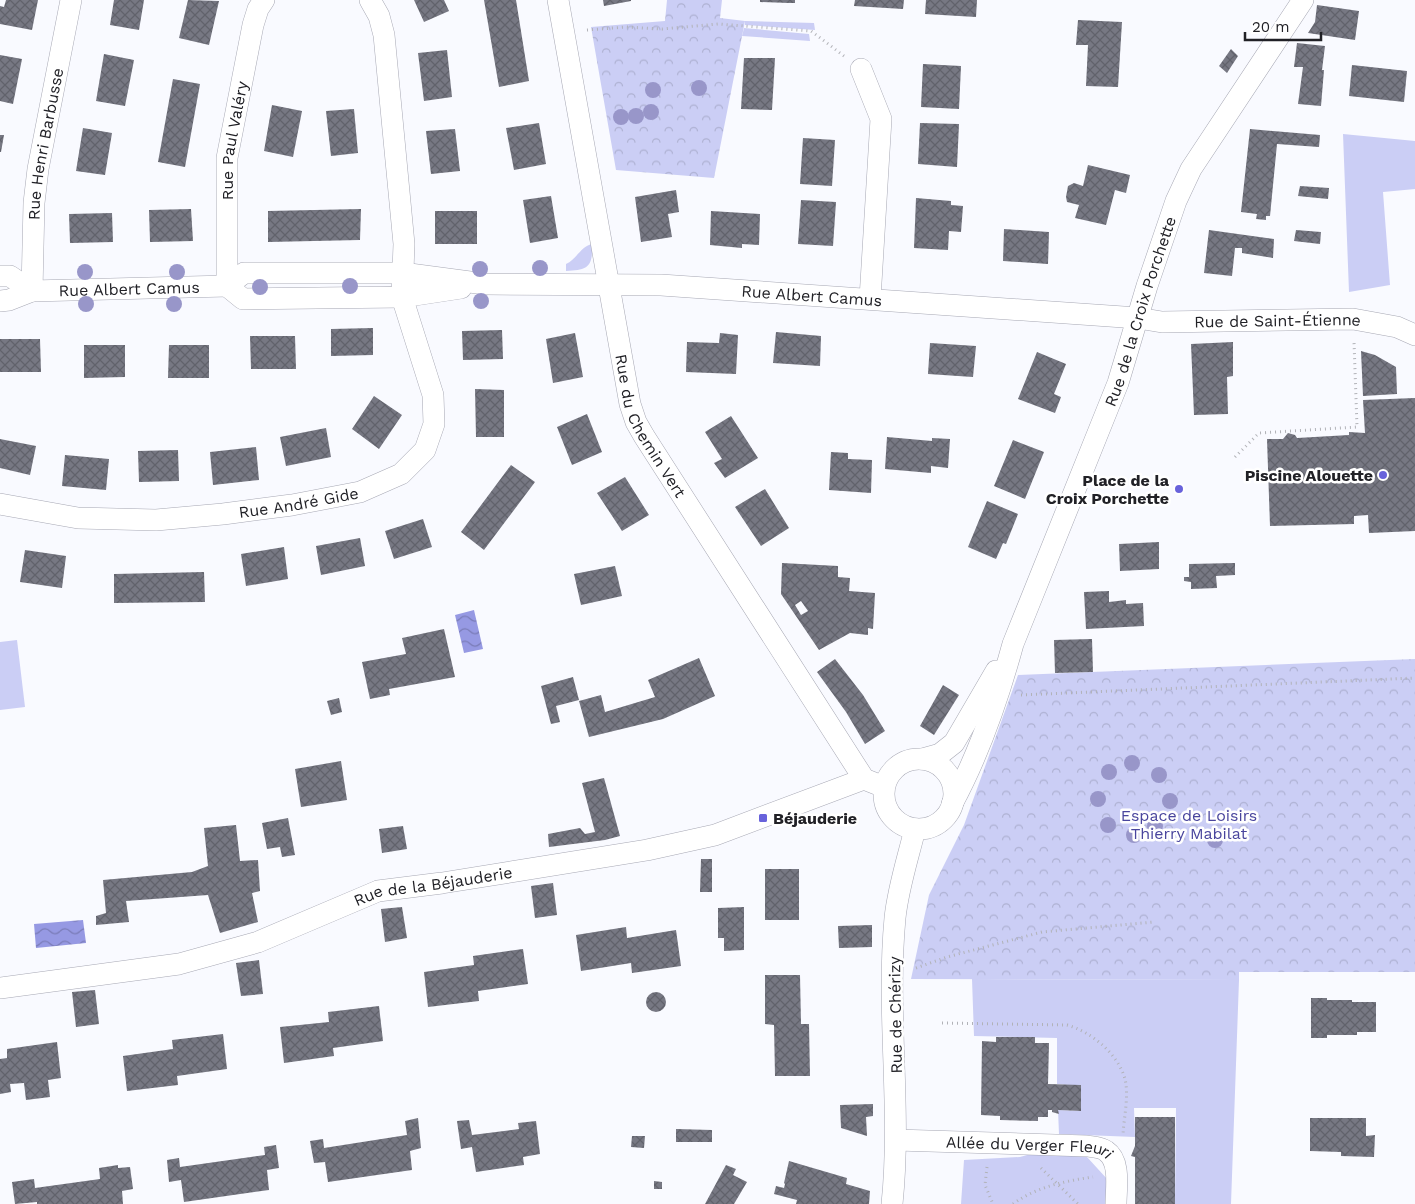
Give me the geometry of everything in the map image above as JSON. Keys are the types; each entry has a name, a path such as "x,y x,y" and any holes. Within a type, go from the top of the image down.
{"street":[{"name":"Rue Henri Barbusse","path":"32,291 34,203 38,169 72,0"},
{"name":"Rue Paul Valéry","path":"227,286 227,158 253,25 258,8 264,0"},
{"path":"370,0 379,16 384,35 404,244 402,297"},
{"name":"Rue du Chemin Vert","path":"558,0 630,404 636,422 864,779"},
{"name":"Rue de la Croix Porchette","path":"952,804 966,779 998,696 1013,644 1118,382 1164,232 1176,201 1191,169 1303,0"},
{"path":"860,69 881,119 870,299"},
{"name":"Rue Albert Camus","path":"0,301 9,300 32,291 227,286 244,273 402,273 485,284 661,285 1138,318"},
{"path":"0,276 10,276 32,291"},
{"name":"Rue Albert Camus","path":"227,286 243,299 402,297 485,284"},
{"name":"Rue André Gide","path":"0,504 78,518 156,520 292,505 360,492 401,474 425,450 434,424 433,395 402,297"},
{"name":"Rue de Saint-Étienne","path":"1138,318 1162,322 1353,318 1397,327 1415,335"},
{"name":"Rue de la Croix Porchette","path":"922,759 940,754 954,744 1013,644"},
{"path":"922,759 934,762 944,770 951,781 954,793 947,815 938,823 927,828 915,829 904,826 894,819 887,810 884,799 884,787 889,775 898,766 909,760 922,759"},
{"path":"864,779 884,787"},
{"name":"Rue de la Béjauderie","path":"0,988 179,964 258,942 378,891 451,882 638,852 715,835 864,779"},
{"name":"Rue de Chérizy","path":"892,1204 896,1140 893,970 895,916 915,829"},
{"name":"Allée du Verger Fleuri","path":"896,1140 1087,1146 1104,1150 1114,1165 1116,1204"}],"path":[{"path":"564,32 626,27 680,28 706,24 811,32 860,69"},
{"path":"1235,457 1259,433 1357,427 1353,318"},
{"path":"998,696 1415,678"},
{"path":"893,970 913,969 947,957 1042,932 1154,922"},
{"path":"942,1023 1067,1026 1077,1028 1103,1045 1117,1063 1125,1078 1123,1140 1114,1165 1037,1191 1013,1204"},
{"path":"992,1143 985,1178 987,1192 994,1204"},
{"path":"1016,1144 1078,1204"}],"green space":[{"path":"667,0 722,0 720,18 745,21 714,178 616,170 591,27 665,21"},
{"path":"745,21 814,23 815,30 745,25"},
{"path":"744,28 809,34 810,41 742,36"},
{"path":"1343,134 1415,141 1415,189 1383,192 1390,285 1349,292"},
{"path":"592,244 591,258 588,266 579,270 566,271 566,264 585,247"},
{"path":"17,640 25,707 0,710 0,642"},
{"name":"Espace de Loisirs Thierry Mabilat","path":"1415,659 1415,972 1239,972 1239,980 911,979 929,895 964,825 1018,675"},
{"path":"972,979 1239,980 1231,1204 1175,1204 1176,1108 1134,1108 1135,1137 1059,1134 1058,1110 1081,1111 1081,1086 1057,1084 1057,1038 974,1036"},
{"path":"1038,1152 1087,1157 1108,1180 1108,1204 961,1204 964,1160 1020,1157"}],"water":[{"path":"474,610 483,649 464,653 455,615"},
{"path":"83,920 86,943 36,948 34,924"}],"building":[{"path":"6,0 38,0 32,30 0,24 0,6 4,7"},
{"path":"114,0 144,0 139,30 110,25"},
{"path":"188,0 219,1 209,45 179,38"},
{"path":"414,0 444,0 449,11 424,22"},
{"path":"484,0 516,0 529,81 499,87"},
{"path":"603,0 631,0 631,1 604,6"},
{"path":"760,0 795,0 795,3 760,2"},
{"path":"855,0 904,0 903,9 854,6"},
{"path":"926,0 977,0 976,17 925,14"},
{"path":"1317,5 1359,11 1355,40 1308,33 1315,22"},
{"path":"1078,20 1122,22 1118,87 1086,86 1088,45 1076,45"},
{"path":"1297,43 1325,46 1321,106 1298,104 1303,67 1294,67"},
{"path":"1231,49 1238,56 1227,73 1219,66"},
{"path":"447,50 452,97 424,101 418,53"},
{"path":"104,54 134,60 125,106 96,101"},
{"path":"0,55 22,59 13,104 0,101"},
{"path":"744,58 775,58 772,110 741,109"},
{"path":"923,64 961,66 959,109 921,107"},
{"path":"1352,65 1407,71 1404,102 1349,96"},
{"path":"173,79 200,84 185,167 158,162"},
{"path":"272,105 302,111 293,157 264,151"},
{"path":"354,109 358,153 331,156 326,111"},
{"path":"539,123 546,164 514,170 506,128"},
{"path":"920,123 959,124 957,167 918,164"},
{"path":"83,128 112,133 105,175 76,171"},
{"path":"455,129 460,171 431,174 426,131"},
{"path":"1250,129 1320,135 1319,147 1277,144 1270,216 1266,216 1266,220 1256,219 1257,214 1241,212"},
{"path":"0,135 4,135 1,152 0,152"},
{"path":"803,138 835,140 832,186 800,184"},
{"path":"1088,165 1130,175 1126,193 1115,190 1106,225 1075,218 1079,205 1067,202 1068,186 1074,183 1083,186"},
{"path":"1300,186 1329,188 1328,199 1298,196"},
{"path":"676,190 679,212 668,214 672,237 641,242 635,197"},
{"path":"551,196 558,238 530,243 523,200"},
{"path":"916,198 951,201 951,205 963,206 961,232 949,231 948,250 914,248"},
{"path":"801,200 836,202 833,246 798,244"},
{"path":"191,209 193,241 150,242 149,210"},
{"path":"361,209 360,240 268,242 268,211"},
{"path":"435,211 477,211 477,244 435,244"},
{"path":"711,211 760,214 759,245 742,244 742,248 710,245"},
{"path":"112,213 113,242 70,243 69,214"},
{"path":"1004,229 1049,232 1048,264 1003,261"},
{"path":"1209,230 1274,239 1273,258 1242,253 1242,248 1235,248 1232,276 1204,273"},
{"path":"1296,230 1321,232 1320,244 1294,241"},
{"path":"373,328 373,355 331,356 331,329"},
{"path":"502,330 503,359 463,360 462,331"},
{"path":"776,332 821,336 820,366 773,363"},
{"path":"575,333 583,377 553,383 546,339"},
{"path":"720,333 738,335 736,374 686,372 687,342 719,343"},
{"path":"250,336 295,336 296,369 251,369"},
{"path":"0,339 40,339 41,372 0,372"},
{"path":"1233,342 1233,376 1227,377 1228,414 1194,415 1191,344"},
{"path":"930,343 976,346 973,377 928,374"},
{"path":"84,345 125,345 125,377 84,378"},
{"path":"169,345 209,345 209,378 168,378"},
{"path":"1361,351 1375,355 1396,367 1397,394 1363,396"},
{"path":"1037,352 1066,364 1054,394 1061,397 1055,413 1018,399"},
{"path":"475,389 504,390 504,437 476,437"},
{"path":"374,396 402,415 379,449 352,429"},
{"path":"1415,398 1415,531 1369,533 1368,515 1354,516 1354,524 1270,526 1267,439 1283,439 1288,433 1295,435 1297,438 1349,435 1349,432 1365,433 1363,400"},
{"path":"587,414 602,452 572,465 557,427"},
{"path":"731,416 758,458 725,478 714,463 722,459 705,432"},
{"path":"326,428 331,457 286,466 280,437"},
{"path":"887,437 932,441 932,438 950,439 948,468 931,466 931,473 885,469"},
{"path":"0,439 36,446 30,475 0,468"},
{"path":"1013,440 1044,452 1025,499 994,486"},
{"path":"256,447 259,480 213,485 210,452"},
{"path":"178,450 179,481 139,482 138,451"},
{"path":"831,452 848,453 848,459 872,460 871,493 829,490"},
{"path":"65,455 109,459 106,490 62,486"},
{"path":"511,465 535,482 484,550 461,532"},
{"path":"625,477 649,515 622,531 597,493"},
{"path":"765,489 789,528 761,546 735,507"},
{"path":"987,501 1018,514 1006,544 1003,543 996,559 968,547"},
{"path":"423,519 432,547 394,559 385,531"},
{"path":"360,538 365,566 321,575 316,546"},
{"path":"1159,542 1159,569 1120,571 1119,544"},
{"path":"284,547 288,579 246,586 241,554"},
{"path":"25,550 66,556 62,588 20,582"},
{"path":"782,563 838,566 838,577 850,578 849,591 875,593 873,629 868,628 868,635 850,633 819,650 781,594","holes":["801,601 808,611 801,615 795,605"]},
{"path":"1235,563 1235,575 1216,576 1217,588 1191,589 1191,582 1184,581 1184,577 1189,577 1189,564"},
{"path":"615,566 622,596 581,605 574,574"},
{"path":"204,572 205,602 114,603 114,574"},
{"path":"1109,591 1109,602 1126,600 1126,604 1143,603 1144,626 1086,629 1084,592"},
{"path":"444,629 455,677 389,689 390,695 370,699 362,662 406,654 402,638"},
{"path":"1092,639 1093,672 1055,673 1054,640"},
{"path":"699,658 715,696 663,719 589,737 579,701 601,695 605,712 655,697 648,680"},
{"path":"835,659 863,695 885,731 865,744 846,712 817,672"},
{"path":"573,677 579,700 556,706 560,722 551,724 541,686"},
{"path":"943,685 959,695 934,735 920,726"},
{"path":"339,698 342,712 331,715 327,701"},
{"path":"341,761 347,800 301,807 295,769"},
{"path":"604,778 620,836 605,840 549,847 548,834 580,828 585,834 595,832 582,783"},
{"path":"288,818 295,855 282,857 280,847 267,849 262,823"},
{"path":"236,825 240,861 258,860 260,891 252,893 258,922 220,933 208,895 126,901 129,922 96,925 96,916 106,913 103,880 192,872 208,866 204,828"},
{"path":"403,826 407,849 382,853 379,829"},
{"path":"701,859 712,859 712,892 700,892"},
{"path":"765,869 799,869 799,920 765,920"},
{"path":"553,883 557,915 535,918 531,886"},
{"path":"402,907 407,938 385,942 381,909"},
{"path":"744,907 744,950 724,951 724,938 718,938 718,908"},
{"path":"872,925 872,947 839,948 838,926"},
{"path":"626,927 627,938 676,930 681,966 632,973 631,963 581,971 576,935"},
{"path":"523,949 528,984 478,991 479,1001 428,1007 424,972 474,965 473,956"},
{"path":"259,960 263,994 241,996 236,963"},
{"path":"765,975 800,975 801,1024 809,1024 810,1076 775,1076 774,1025 765,1024"},
{"path":"95,990 99,1024 76,1027 72,992"},
{"path":"656,992 663,995 666,1002 663,1009 656,1012 649,1009 646,1002 649,995"},
{"path":"1311,998 1376,1002 1376,1032 1357,1032 1357,1035 1327,1035 1327,1038 1311,1038"},
{"path":"379,1006 383,1041 333,1048 334,1056 284,1063 280,1027 329,1022 328,1012"},
{"path":"223,1034 227,1069 177,1076 178,1085 127,1091 123,1056 173,1049 172,1040"},
{"path":"996,1037 1035,1037 1035,1043 1049,1043 1048,1084 1081,1085 1081,1111 1058,1110 1059,1114 1048,1110 1048,1117 1038,1117 1038,1121 1000,1120 1000,1116 981,1115 982,1041 996,1042"},
{"path":"57,1042 61,1078 48,1080 50,1097 26,1100 24,1083 10,1084 11,1092 0,1094 0,1059 7,1058 7,1049"},
{"path":"873,1104 873,1116 866,1117 867,1136 841,1128 840,1105"},
{"path":"1135,1117 1175,1117 1175,1204 1135,1204 1135,1157 1131,1156 1135,1146"},
{"path":"418,1118 421,1148 410,1151 412,1170 328,1182 325,1162 314,1163 310,1141 323,1139 324,1148 407,1135 405,1121"},
{"path":"1310,1118 1366,1118 1366,1136 1375,1135 1374,1157 1341,1156 1341,1152 1310,1151"},
{"path":"469,1120 472,1135 519,1129 518,1123 536,1121 540,1154 523,1157 524,1165 476,1172 472,1147 461,1149 457,1121"},
{"path":"676,1129 712,1130 712,1142 676,1142"},
{"path":"632,1136 645,1136 644,1148 631,1147"},
{"path":"276,1145 279,1168 267,1170 269,1190 184,1202 181,1180 169,1182 167,1160 179,1158 180,1167 265,1155 264,1147"},
{"path":"789,1161 847,1178 846,1184 870,1191 869,1204 796,1204 797,1200 774,1194 776,1186 784,1188"},
{"path":"118,1165 118,1168 130,1167 133,1189 122,1191 123,1204 37,1204 37,1202 15,1204 12,1182 34,1179 35,1188 100,1179 99,1168"},
{"path":"726,1165 736,1169 733,1175 747,1182 734,1204 705,1204"},
{"path":"654,1181 662,1182 662,1189 654,1189"}],"place":[{"name":"Piscine Alouette","path":"1383,475"},
{"name":"Place de la Croix Porchette","path":"1179,489"},
{"name":"Béjauderie","path":"763,818"}]}
